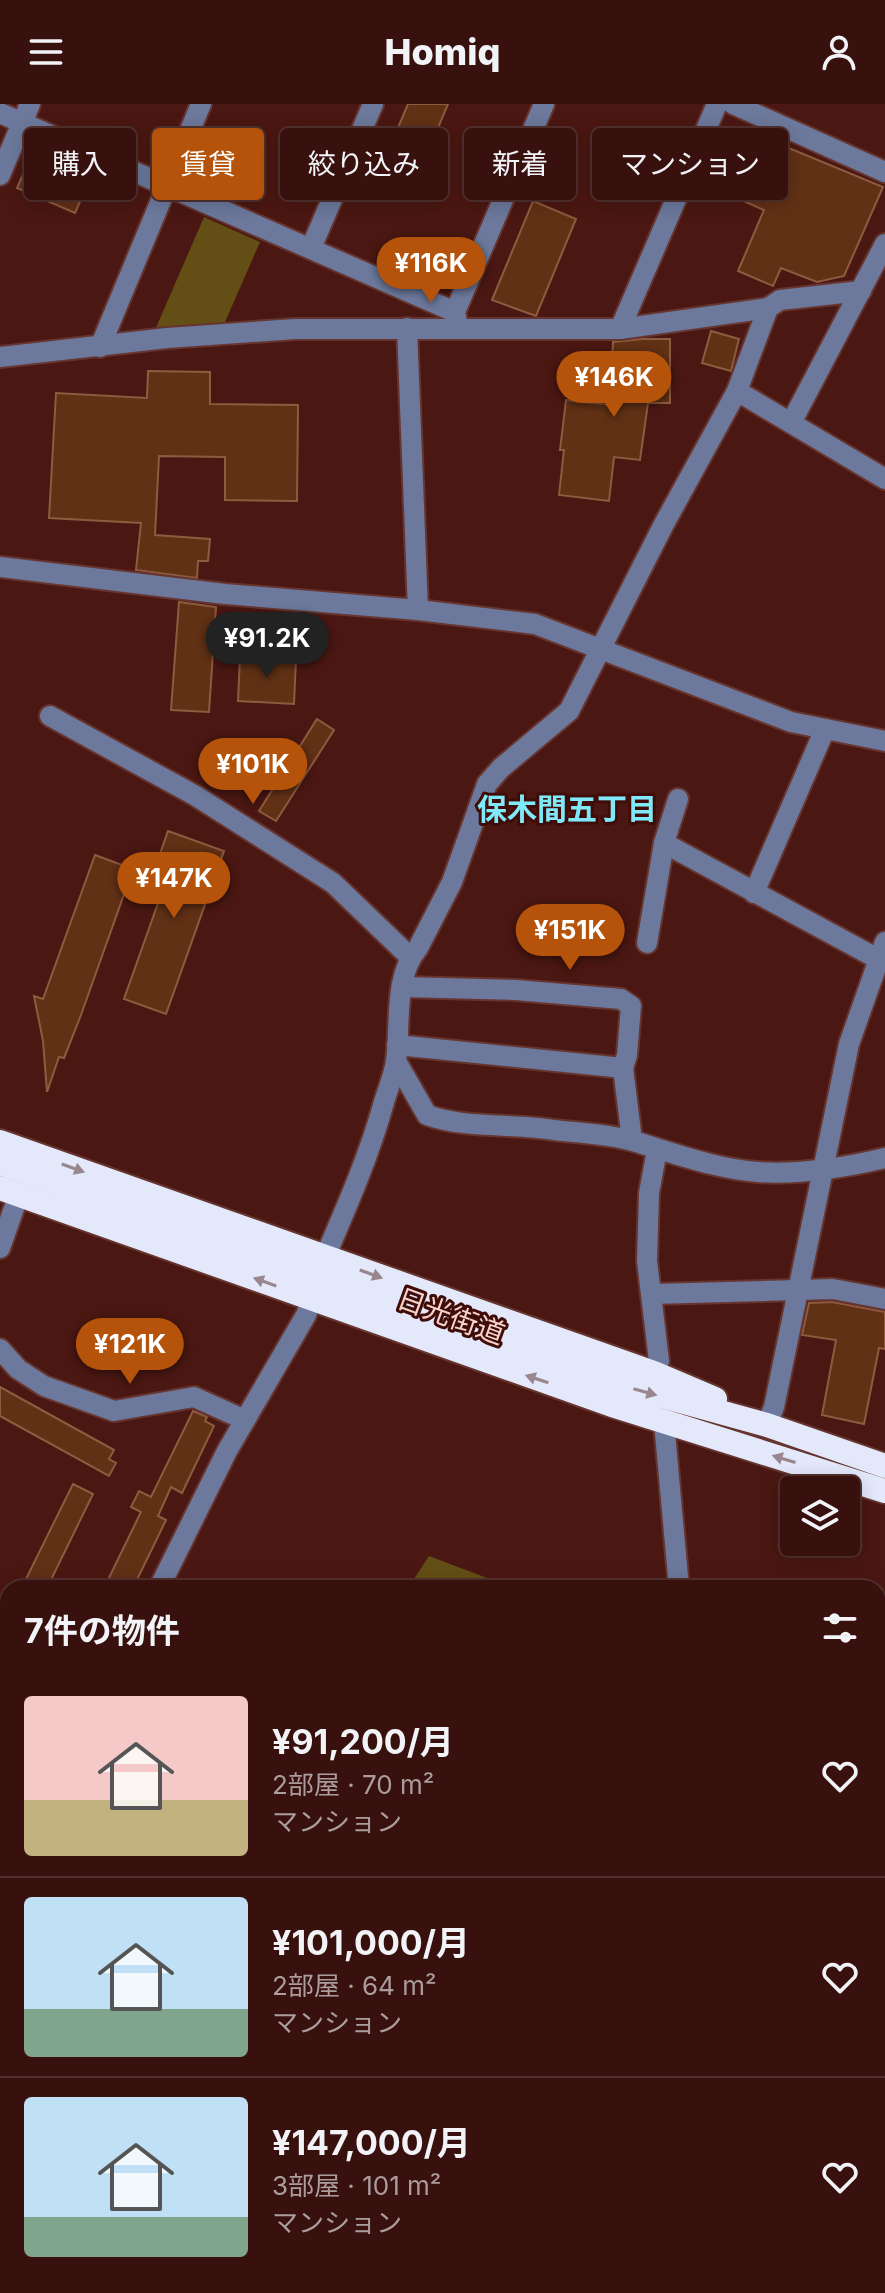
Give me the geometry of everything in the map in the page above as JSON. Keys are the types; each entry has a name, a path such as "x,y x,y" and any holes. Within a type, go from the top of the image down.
{"highway":[{"path":"0,1142 654,1373 767,1425"},
{"name":"日光街道","path":"0,1163 611,1382 767,1425 885,1466"},
{"name":"日光街道","path":"10,1191 664,1422 885,1491"}],"street":[{"path":"191,128 201,104"},
{"path":"311,248 373,104"},
{"path":"456,320 544,104"},
{"path":"620,329 717,104"},
{"path":"733,104 885,172"},
{"path":"0,113 26,113 152,178"},
{"path":"0,175 26,113"},
{"path":"100,347 161,200"},
{"path":"200,200 311,248 456,320"},
{"path":"791,423 885,244"},
{"path":"0,357 167,338 265,331 407,328 456,320 620,329 768,308 780,300 861,291"},
{"path":"325,1257 350,1203 377,1128 396,1053 403,987 410,957 418,948 452,882 487,784 501,768 569,711 664,524 737,391 768,308"},
{"path":"407,328 418,610"},
{"path":"737,391 885,479"},
{"path":"0,567 225,594 418,610 535,624 791,722 885,741"},
{"path":"50,716 196,796 333,883 410,957"},
{"path":"754,893 825,729"},
{"path":"647,943 664,843 678,799"},
{"path":"664,843 754,893 881,951 849,1044 774,1407 767,1425"},
{"path":"403,987 532,991 621,999 631,1006 623,1068 632,1140"},
{"path":"396,1053 427,1115 442,1120 522,1125 632,1140 718,1166 757,1172 823,1171 885,1158"},
{"path":"396,1053 623,1068"},
{"path":"654,1373 659,1361 647,1261 651,1178 657,1150"},
{"path":"0,1248 10,1191"},
{"path":"652,1294 833,1289 885,1299"},
{"path":"163,1580 245,1420 306,1315 312,1298"},
{"path":"0,1349 18,1369 44,1386 114,1411 194,1397 245,1420"},
{"path":"664,1422 678,1580"}],"shaded area":[{"path":"204,217 260,242 225,322 155,330"},
{"path":"429,1556 492,1580 413,1580"}],"building":[{"path":"408,104 448,104 438,128 398,128"},
{"path":"788,148 883,187 844,276 817,282 781,268 773,286 738,271 764,210 741,200 788,200"},
{"path":"24,172 24,191 17,188"},
{"path":"45,200 81,200 75,213"},
{"path":"533,201 576,219 536,316 492,300"},
{"path":"711,331 739,339 731,371 702,363"},
{"path":"670,339 670,403 648,403 640,460 614,457 609,501 559,495 566,400 610,405 613,342"},
{"path":"148,371 210,372 210,404 298,405 297,501 225,500 225,457 159,456 155,535 210,539 208,561 198,561 197,578 136,570 141,523 49,518 56,393 147,398"},
{"path":"179,602 216,607 209,712 171,710"},
{"path":"240,657 296,659 294,704 238,701"},
{"path":"317,719 334,730 276,821 259,811"},
{"path":"168,831 224,851 166,1014 124,999 168,875 154,871"},
{"path":"95,855 133,869 81,1015 64,1058 59,1057 47,1092 43,1041 34,996 43,999"},
{"path":"832,1302 885,1312 885,1349 879,1348 864,1424 822,1415 836,1340 802,1335 809,1303"},
{"path":"0,1387 114,1450 109,1459 116,1463 109,1476 0,1416"},
{"path":"193,1411 207,1417 205,1421 214,1426 182,1493 171,1487 158,1516 166,1520 137,1580 108,1580 141,1512 131,1507 139,1491 151,1497"},
{"path":"73,1484 93,1494 51,1580 25,1580"}],"district":[{"name":"保木間五丁目","path":"567,810"}]}
